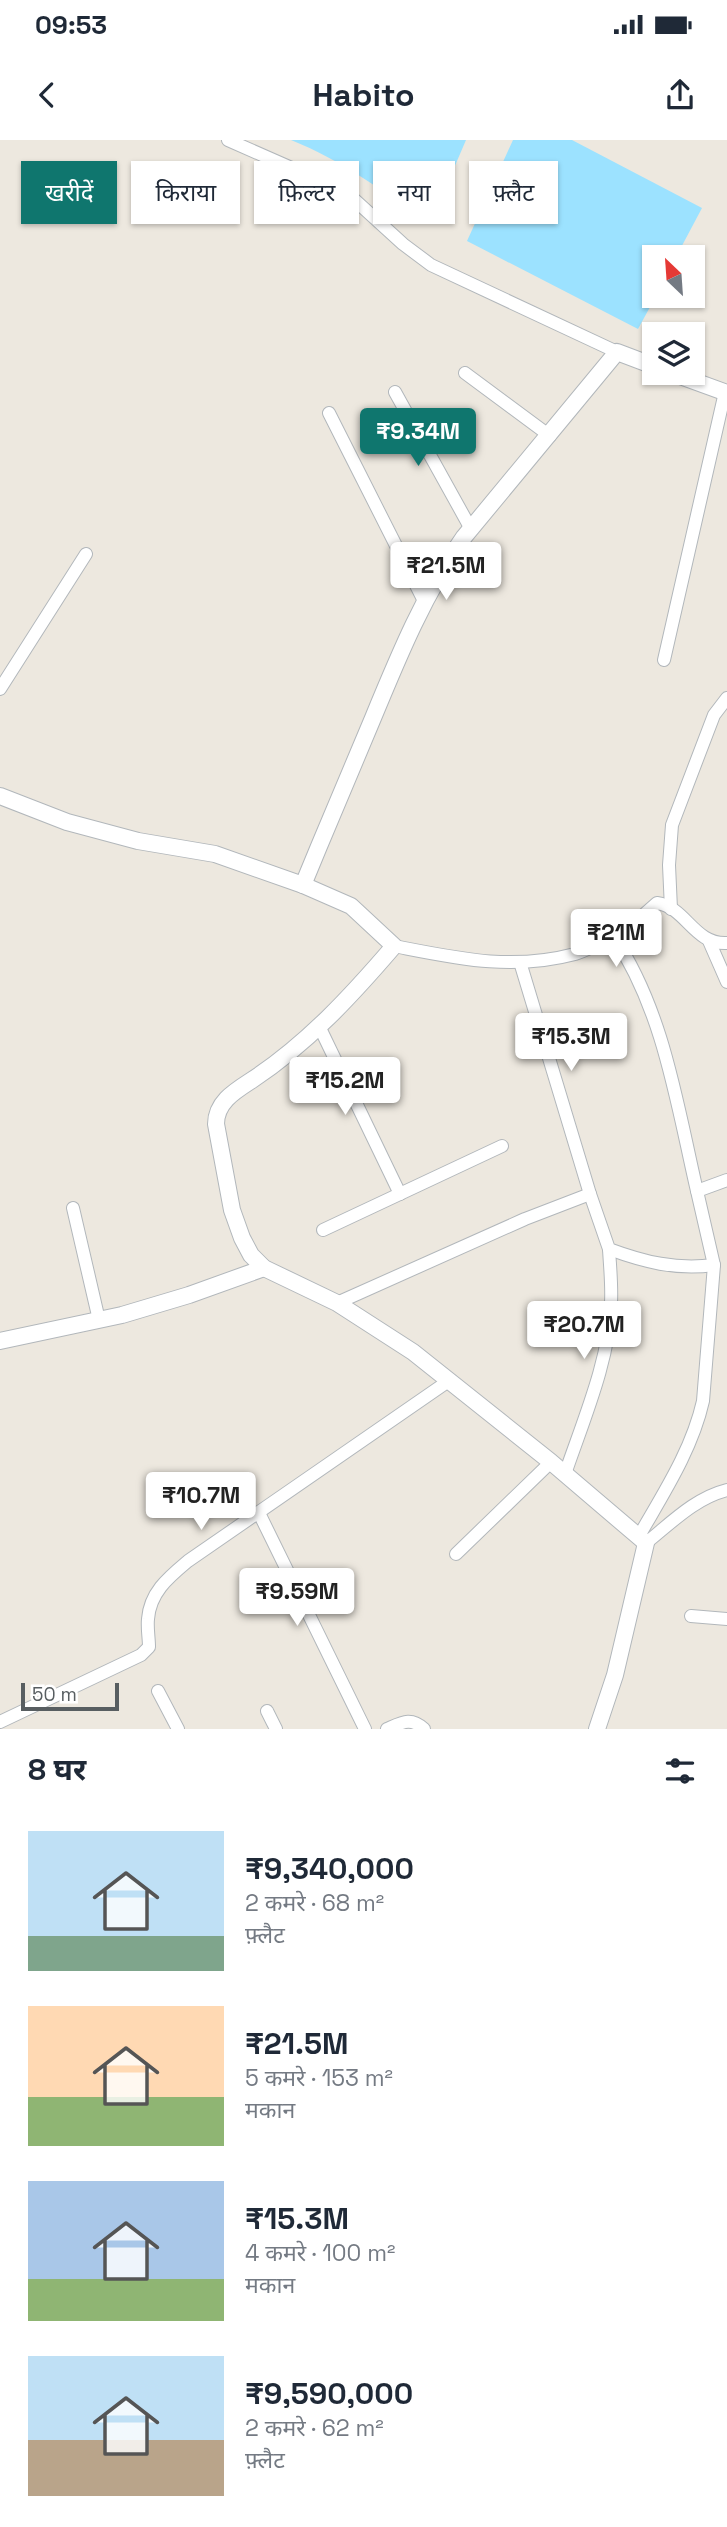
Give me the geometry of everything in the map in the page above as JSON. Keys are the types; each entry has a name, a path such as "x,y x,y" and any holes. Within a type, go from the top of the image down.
{"street":[{"path":"228,140 345,192 403,244 431,265 642,361"},
{"path":"303,885 387,685 446,563 617,352"},
{"path":"465,373 550,436"},
{"path":"664,660 726,393 704,385"},
{"path":"395,392 471,529"},
{"path":"329,413 425,603"},
{"path":"0,689 86,554"},
{"path":"671,909 669,865 672,825 709,727 727,698"},
{"path":"0,796 67,822 138,841 215,854 303,885 351,906 394,946 477,962 520,962 575,953 614,937 631,926 652,905 661,903 709,941 727,982"},
{"path":"597,1729 615,1675 642,1540 699,1421 714,1265 668,1067 648,1000 633,964 614,937"},
{"path":"709,941 727,943"},
{"path":"394,946 319,1026 273,1066 237,1090 216,1113 232,1210 242,1238 251,1255 264,1268 337,1303 413,1352 551,1462 642,1540"},
{"path":"520,962 609,1249 611,1304 607,1336 597,1378 565,1474"},
{"path":"319,1026 400,1194"},
{"path":"323,1230 502,1146"},
{"path":"697,1191 727,1180"},
{"path":"337,1303 525,1219 590,1194"},
{"path":"73,1208 99,1320"},
{"path":"609,1249 671,1267 714,1265"},
{"path":"0,1341 99,1320 166,1302 264,1268"},
{"path":"0,1722 141,1655 149,1647 148,1614 165,1580 188,1561 450,1380"},
{"path":"456,1554 551,1462"},
{"path":"642,1540 695,1504 727,1490"},
{"path":"259,1513 365,1729"},
{"path":"691,1616 727,1619"},
{"path":"158,1691 178,1729"},
{"path":"267,1711 276,1729"},
{"path":"387,1729 406,1721 414,1721 424,1729"}],"water":[{"path":"291,140 466,140 455,166 455,161 373,161 373,184 359,175 359,161 335,161"},
{"path":"513,140 572,140 702,208 682,245 642,245 642,308 649,308 638,329 467,241 475,224 558,224 558,161 503,161"}]}
